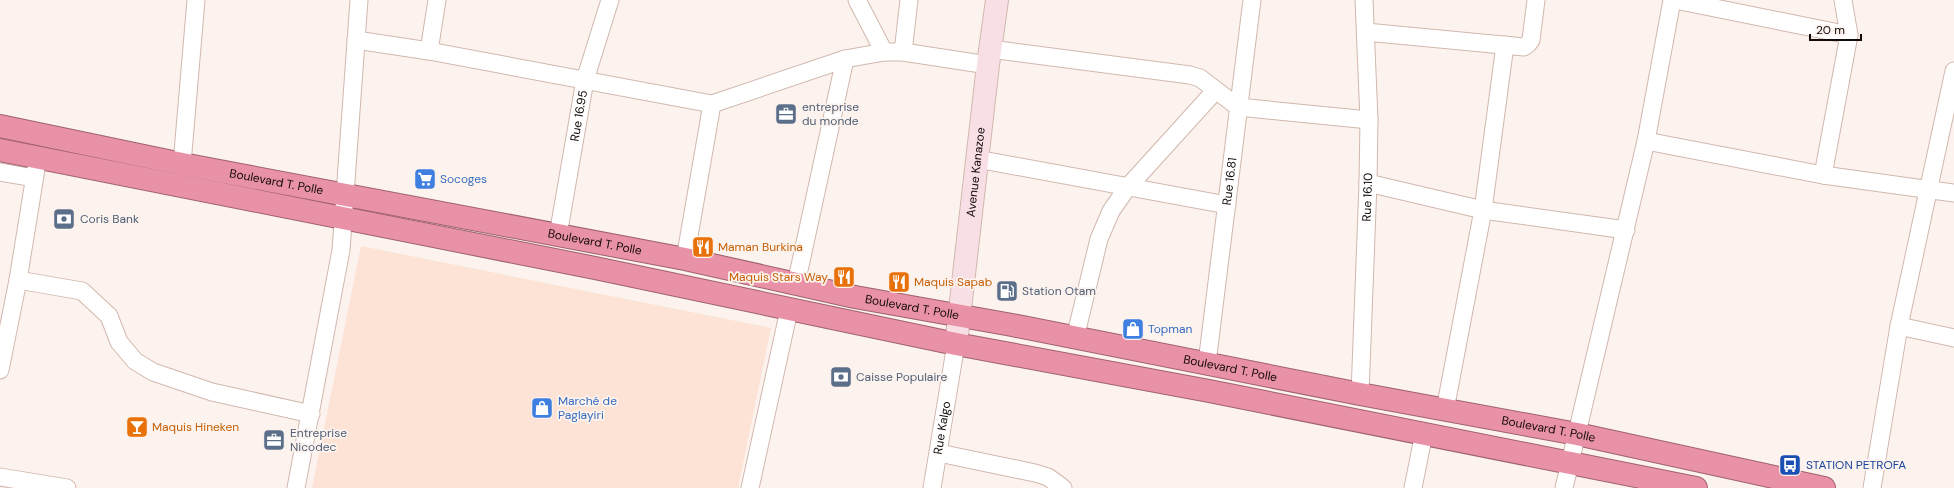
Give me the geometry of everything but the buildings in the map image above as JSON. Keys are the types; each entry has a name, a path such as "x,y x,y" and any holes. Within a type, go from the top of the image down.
{"highway":[{"name":"Boulevard T. Polle","path":"0,126 182,164 685,259 796,284 1360,394 1577,434 1824,488"},
{"name":"Boulevard T. Polle","path":"0,150 343,220 595,268 956,344 1424,433 1696,488"}],"street":[{"path":"182,164 196,0"},
{"path":"296,488 338,271 360,0"},
{"path":"429,51 437,0"},
{"name":"Rue 16.95","path":"558,235 585,80 610,0"},
{"path":"857,0 884,52"},
{"path":"903,52 909,0"},
{"name":"Avenue Kanazoe","path":"956,344 997,0"},
{"name":"Rue 16.81","path":"1207,363 1252,0"},
{"name":"Rue 16.10","path":"1360,394 1369,120 1364,0"},
{"path":"1366,32 1524,47 1531,40 1536,0"},
{"path":"1564,488 1646,141 1672,0"},
{"path":"1676,0 1849,35"},
{"path":"1823,175 1849,35 1843,0"},
{"path":"356,40 429,51 712,104 845,60 884,52 903,52 989,57 1190,75 1200,78 1215,91 1238,107 1369,120"},
{"path":"1445,410 1483,210 1505,45"},
{"path":"796,284 845,60"},
{"path":"1872,488 1899,326 1954,71"},
{"path":"1076,338 1099,239 1112,211 1126,188 1215,91"},
{"path":"685,259 712,104"},
{"path":"1646,141 1823,175 1929,188 1954,193"},
{"path":"0,370 18,280 38,157"},
{"path":"977,159 1227,206"},
{"path":"0,172 34,178"},
{"path":"1368,183 1483,210 1626,230"},
{"path":"18,280 82,291 109,316 119,342 135,361 153,372 212,392 311,414"},
{"path":"750,488 789,310"},
{"path":"1899,326 1954,338"},
{"name":"Rue Kalgo","path":"932,488 956,344"},
{"path":"1413,488 1424,433"},
{"path":"939,453 1035,473 1048,477 1063,488"},
{"path":"0,478 67,488"}],"shaded area":[{"name":"Marché de Paglayiri","path":"361,246 771,328 738,488 312,488"}],"place":[{"name":"entreprise du monde","path":"786,114"},
{"name":"Socoges","path":"425,179"},
{"name":"Coris Bank","path":"64,219"},
{"name":"Maman Burkina","path":"703,247"},
{"name":"Maquis Stars Way","path":"844,277"},
{"name":"Maquis Sapab","path":"899,282"},
{"name":"Station Otam","path":"1007,291"},
{"name":"Topman","path":"1133,329"},
{"name":"Caisse Populaire","path":"841,377"},
{"name":"Marché de Paglayiri","path":"542,408"},
{"name":"Maquis Hineken","path":"137,427"},
{"name":"Entreprise Nicodec","path":"274,440"},
{"name":"STATION PETROFA","path":"1790,465"}]}
